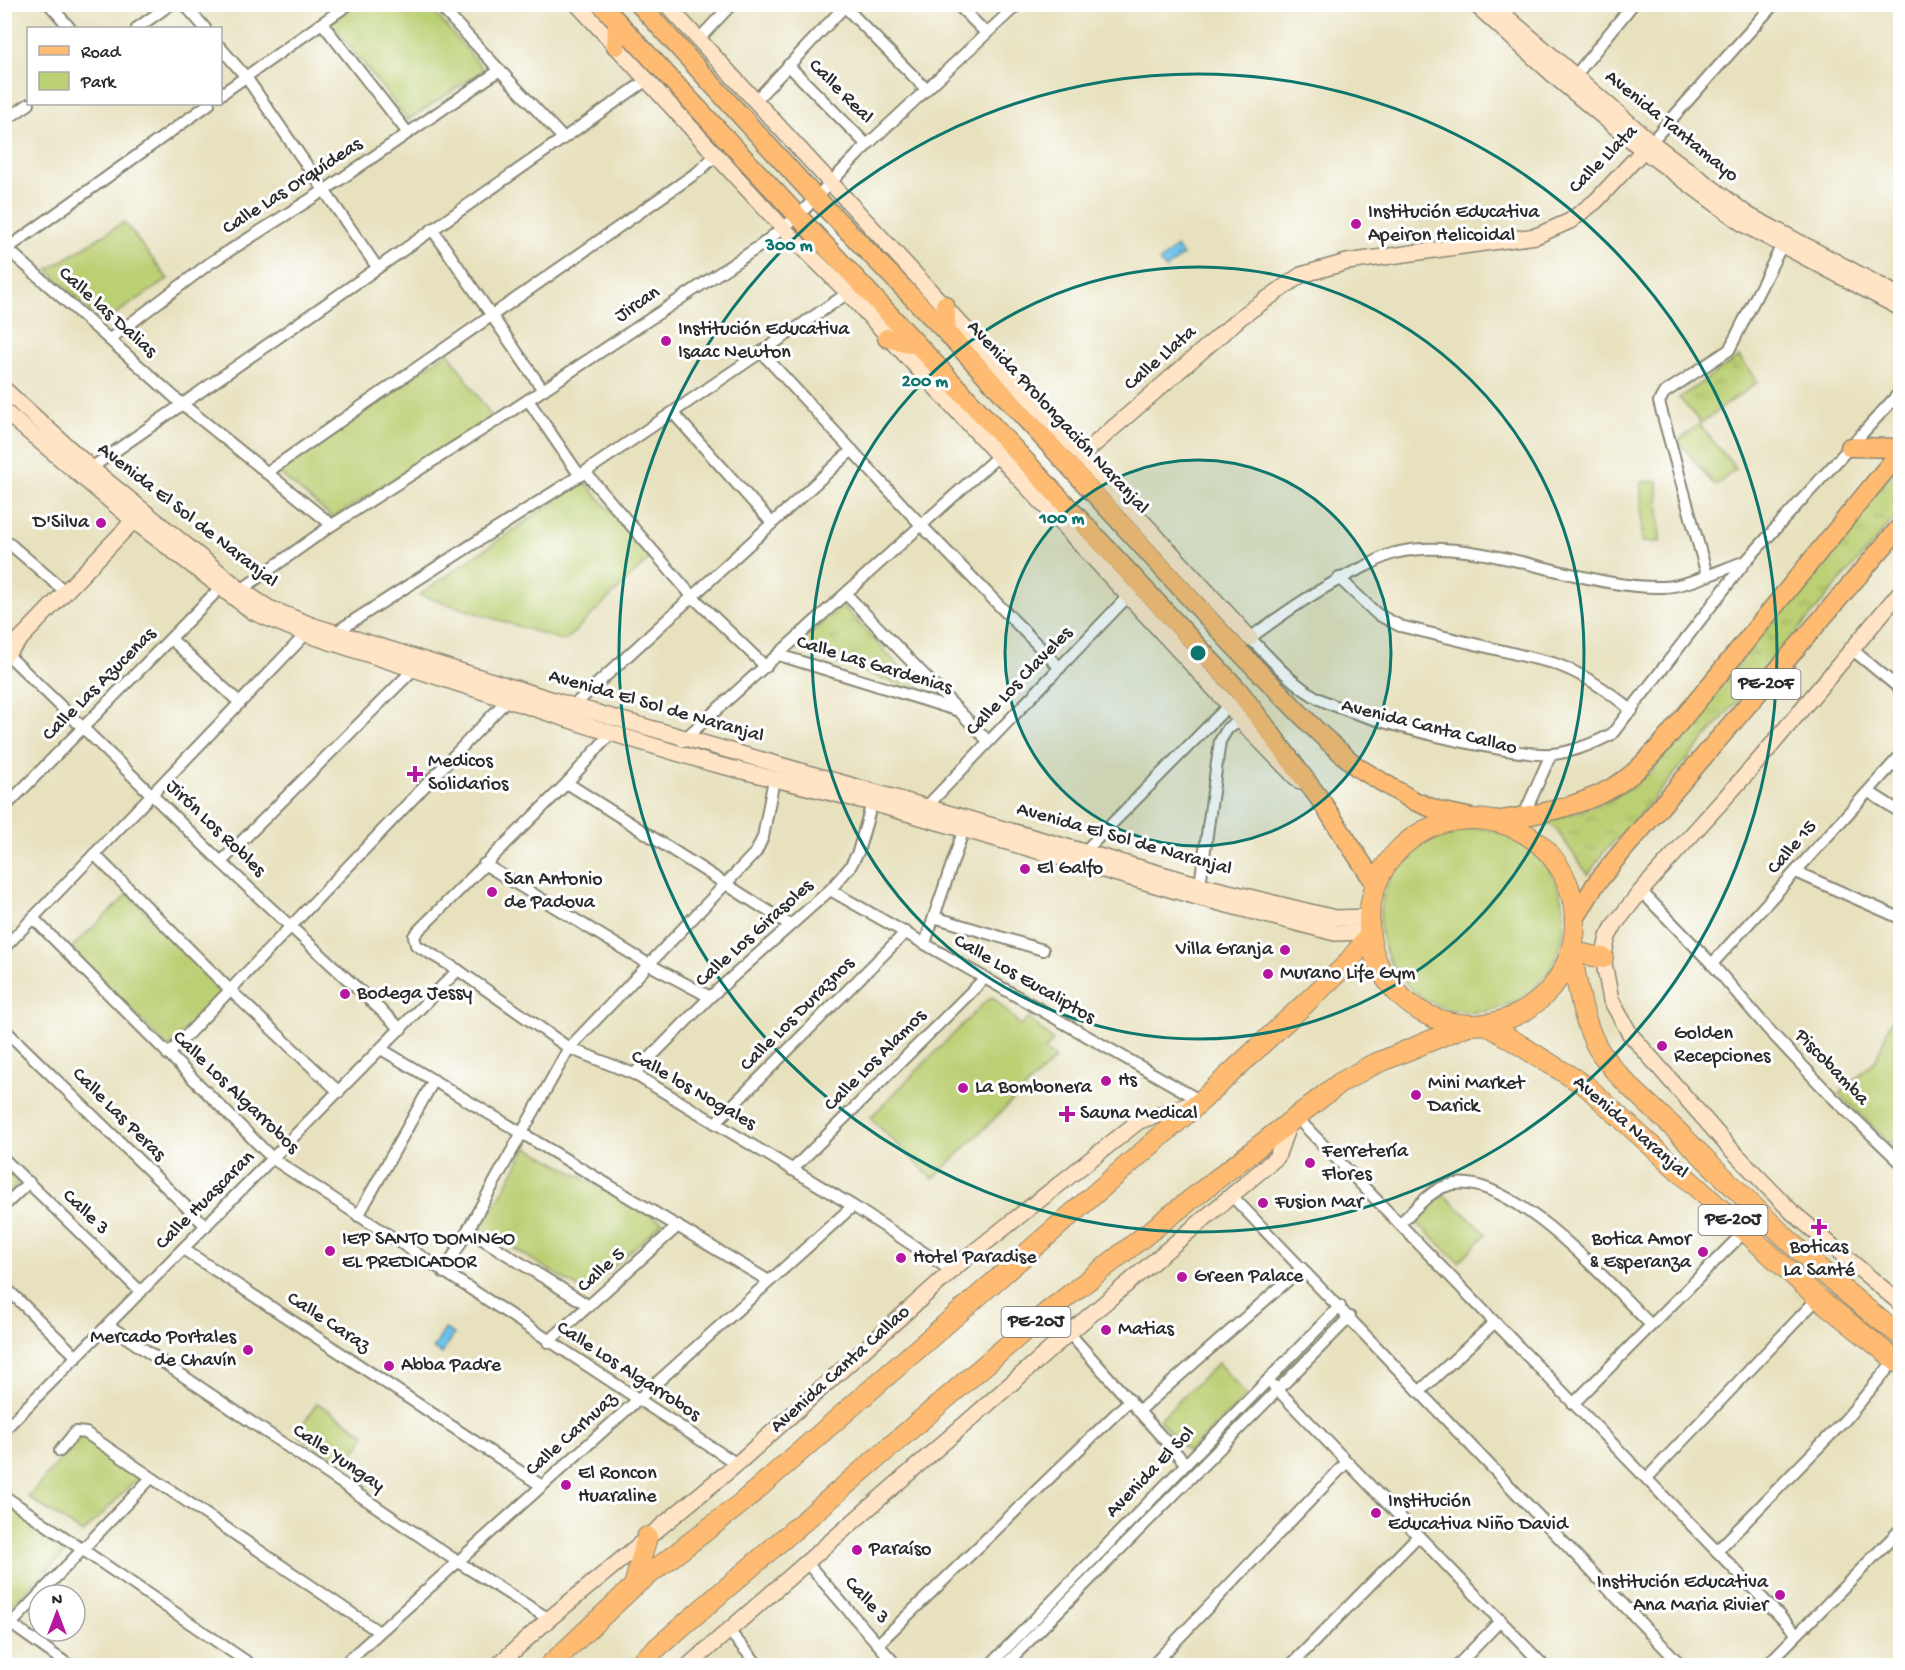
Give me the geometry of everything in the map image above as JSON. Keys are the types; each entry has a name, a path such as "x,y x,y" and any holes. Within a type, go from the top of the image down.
{"highway":[{"name":"PE-20F","path":"1472,818 1495,821 1520,831 1542,847 1554,860 1571,891 1576,917 1573,955 1561,977 1528,1008 1508,1018 1477,1024 1439,1019 1413,1007 1392,988 1377,963 1368,928 1375,883 1391,857 1414,836 1442,823 1472,818"},
{"name":"Avenida Canta Callao","path":"549,1665 634,1587 739,1505 1201,1101 1345,966 1368,928"},
{"path":"1573,955 1603,958"},
{"name":"Avenida Naranjal","path":"1573,955 1580,1004 1601,1052 1626,1081 1780,1232 1870,1312 1900,1335"},
{"name":"Avenida Naranjal","path":"1477,1024 1586,1086 1818,1298 1898,1362"},
{"name":"PE-20J","path":"636,1665 1031,1325 1340,1083 1370,1066 1477,1024"},
{"path":"634,1587 647,1537"}],"main road":[{"path":"601,4 917,345 1134,590 1239,691 1319,798 1375,883"},
{"name":"Avenida Prolongación Naranjal","path":"639,4 815,197 947,333 1232,644 1317,732 1357,767 1412,800 1439,811 1472,818"},
{"path":"616,46 617,22"},
{"path":"945,305 947,333"},
{"path":"887,338 917,345"},
{"path":"1850,447 1900,450"},
{"name":"PE-20F","path":"1495,821 1558,809 1602,794 1632,775 1662,744 1900,450"},
{"name":"PE-20F","path":"1576,917 1595,885 1614,861 1900,527"}],"street":[{"path":"49,4 69,27"},
{"path":"138,27 171,4"},
{"path":"184,4 204,27"},
{"path":"222,94 349,4"},
{"path":"438,4 562,137"},
{"path":"577,4 783,228 848,293 997,457 1134,590 1241,722 1290,773 1319,798"},
{"name":"Avenida Prolongación Naranjal","path":"666,4 697,41 831,181 1251,638"},
{"path":"697,41 732,4"},
{"path":"957,4 986,33"},
{"name":"Jircan","path":"241,590 332,525 528,400 760,246 798,216 867,145 1018,4"},
{"name":"Avenida Tantamayo","path":"1475,4 1560,81 1647,146 1743,224 1900,308"},
{"name":"Avenida Tantamayo","path":"1492,4 1575,76 1647,146 1748,215 1900,296"},
{"path":"1575,76 1633,4"},
{"name":"Calle Llata","path":"1082,455 1241,316 1301,275 1347,262 1536,236 1570,220 1596,201 1774,4"},
{"path":"754,102 846,6 926,89"},
{"path":"322,23 408,133"},
{"path":"222,49 246,77 377,267"},
{"name":"Calle Real","path":"788,65 867,145"},
{"name":"Calle Las Orquídeas","path":"110,339 210,263 325,190 500,70"},
{"path":"91,468 562,137 647,80"},
{"path":"6,118 27,105"},
{"path":"5,248 208,105"},
{"path":"267,473 699,171 717,154"},
{"path":"432,229 543,390"},
{"path":"1707,575 1659,402 1664,393 1729,350 1782,245"},
{"name":"Calle las Dalias","path":"5,248 182,404 332,525"},
{"path":"336,633 583,474 848,293"},
{"path":"762,353 921,525 1060,668"},
{"name":"Avenida El Sol de Naranjal","path":"4,389 91,468 241,590 269,608 336,633 573,706 928,805 1200,885 1368,928"},
{"name":"Avenida Canta Callao","path":"1746,561 1666,587 1622,585 1472,554 1432,549 1394,553 1339,578 1301,600 1251,638 1284,673 1314,696 1359,715 1505,749 1551,754 1586,748 1612,734 1746,561 1900,392"},
{"path":"528,400 583,474 692,596 766,667"},
{"name":"Avenida El Sol de Naranjal","path":"4,411 134,521 253,612 306,634 678,753 872,802 1197,897 1335,933 1368,928"},
{"path":"673,413 772,523"},
{"path":"573,706 852,450"},
{"path":"678,753 684,737 766,667 997,457"},
{"path":"6,655 144,510"},
{"path":"4,538 67,593"},
{"path":"1339,578 1377,614 1400,626 1553,663 1578,672 1610,692 1632,711"},
{"name":"Calle Las Azucenas","path":"4,808 221,587"},
{"name":"Calle Los Claveles","path":"928,805 987,740 1134,590"},
{"path":"1900,592 1854,651 1641,891 1615,924 1608,937 1603,958 1611,1000 1630,1034 1728,1146 1792,1212 1900,1303"},
{"path":"846,594 987,740"},
{"path":"4,948 306,634"},
{"path":"171,639 240,703"},
{"path":"1854,651 1900,689"},
{"name":"Jirón Los Robles","path":"6,655 84,727 221,862 292,925 401,1029"},
{"name":"Calle Las Gardenias","path":"779,655 959,711"},
{"path":"221,862 413,670"},
{"path":"168,1055 507,700"},
{"path":"1084,851 1229,705"},
{"path":"1200,885 1220,741 1228,728 1241,722"},
{"path":"611,733 567,783 484,864 650,965 710,997"},
{"path":"1523,817 1551,754"},
{"name":"Calle 15","path":"1712,964 1900,756"},
{"path":"444,1273 569,1048 756,852 763,837 774,779"},
{"path":"567,783 790,925"},
{"path":"1869,792 1900,812"},
{"name":"Calle Los Girasoles","path":"634,1074 710,997 830,890 850,867 858,852 872,802"},
{"path":"925,943 964,829"},
{"path":"94,854 230,990 339,1092"},
{"name":"Calle los Nogales","path":"484,864 419,930 414,936 416,945 458,970 569,1048 634,1074 853,1206 952,1271"},
{"path":"1796,872 1900,918"},
{"name":"Calle Los Eucaliptos","path":"830,890 1201,1101"},
{"name":"Piscobamba","path":"1641,891 1712,964 1768,1029 1830,1095 1900,1162"},
{"path":"934,917 1043,950"},
{"name":"Calle Los Algarrobos","path":"33,918 273,1159 736,1464"},
{"name":"Calle Los Duraznos","path":"715,1123 906,932"},
{"name":"Calle Huascaran","path":"7,1422 77,1357 458,970"},
{"name":"Calle Los Alamos","path":"792,1170 985,978"},
{"name":"Calle Las Peras","path":"4,1029 206,1226"},
{"path":"381,1049 769,1281"},
{"path":"358,1215 434,1080"},
{"name":"Avenida Canta Callao","path":"497,1665 736,1464 952,1271 1139,1121 1201,1101"},
{"path":"688,1665 1069,1334 1233,1197 1277,1157 1292,1120 1400,1223 1494,1323 1797,1634"},
{"name":"Calle 3","path":"4,1159 141,1292"},
{"path":"4,1206 28,1182"},
{"path":"1400,1223 1445,1186 1461,1183 1510,1199 1542,1220 1651,1325"},
{"path":"1233,1197 1682,1665"},
{"name":"Calle Carhuaz","path":"342,1665 853,1206"},
{"name":"Calle 5","path":"548,1342 678,1226"},
{"path":"468,1230 589,1306"},
{"path":"1573,1404 1745,1231"},
{"name":"Calle Caraz","path":"183,1249 542,1486"},
{"path":"1139,1411 1302,1268"},
{"path":"4,1286 77,1357"},
{"path":"1647,1478 1818,1298"},
{"name":"Avenida El Sol","path":"989,1665 1340,1306"},
{"name":"Avenida El Sol","path":"1004,1665 1350,1317"},
{"path":"1419,1392 1494,1323"},
{"name":"Calle Yungay","path":"108,1325 458,1562 549,1619"},
{"path":"1069,1334 1186,1464"},
{"path":"1717,1551 1846,1419 1898,1362"},
{"path":"1268,1380 1417,1537 1544,1665"},
{"path":"879,1643 1130,1400"},
{"path":"60,1451 75,1432 80,1431 379,1632"},
{"path":"1152,1665 1346,1463"},
{"path":"70,1665 8,1622 151,1478"},
{"path":"4,1496 253,1665"},
{"path":"1766,1665 1900,1530"},
{"path":"1290,1665 1417,1537"},
{"name":"Calle 3","path":"806,1562 897,1665"},
{"path":"1457,1665 1501,1620"},
{"path":"728,1630 759,1665"}],"green space":[{"path":"356,5 428,5 484,70 408,120 330,22"},
{"path":"124,222 168,279 102,323 48,270"},
{"path":"448,352 492,417 333,518 278,472"},
{"path":"1739,357 1758,382 1701,423 1679,398"},
{"path":"1699,424 1736,469 1715,486 1678,441"},
{"path":"1900,464 1900,512 1636,819 1604,852 1588,875 1556,829 1544,821 1600,804 1651,772"},
{"path":"584,481 651,557 565,641 419,595"},
{"path":"1658,481 1660,542 1642,542 1641,482"},
{"path":"842,605 923,692 795,648"},
{"path":"1472,828 1507,835 1537,855 1557,885 1564,920 1557,955 1537,985 1507,1005 1472,1012 1437,1005 1407,985 1387,955 1380,920 1387,885 1407,855 1437,835"},
{"path":"128,894 223,990 168,1048 71,948"},
{"name":"La Bombonera","path":"993,997 1021,1026 1029,1018 1053,1041 1045,1050 1055,1059 933,1179 871,1117 986,1001"},
{"path":"1900,998 1900,1153 1839,1094 1876,1060"},
{"path":"527,1147 663,1222 585,1292 482,1229"},
{"path":"5,1168 19,1182 5,1197"},
{"path":"1443,1194 1486,1234 1459,1262 1416,1222"},
{"path":"1218,1363 1247,1396 1188,1452 1159,1420"},
{"path":"317,1403 366,1434 346,1466 297,1434"},
{"path":"81,1436 141,1475 83,1533 28,1497"},
{"path":"8,1503 71,1547 34,1583 27,1583 27,1590 5,1611 4,1507"}],"water":[{"path":"1176,247 1183,255 1166,269 1159,262"},
{"path":"445,1329 454,1334 442,1354 433,1349"}],"place":[{"name":"Institución Educativa Apeiron Helicoidal","path":"1356,224"},
{"name":"Institución Educativa Isaac Newton","path":"666,341"},
{"name":"D'Silva","path":"101,523"},
{"name":"Medicos Solidarios","path":"415,774"},
{"name":"El Galfo","path":"1025,869"},
{"name":"San Antonio de Padova","path":"492,892"},
{"name":"Villa Granja","path":"1285,950"},
{"name":"Murano Life Gym","path":"1268,974"},
{"name":"Bodega Jessy","path":"345,994"},
{"name":"Golden Recepciones","path":"1662,1046"},
{"name":"Hs","path":"1106,1081"},
{"name":"La Bombonera","path":"963,1088"},
{"name":"Mini Market Darick","path":"1416,1095"},
{"name":"Sauna Medical","path":"1067,1114"},
{"name":"Ferretería Flores","path":"1310,1163"},
{"name":"Fusion Mar","path":"1263,1203"},
{"name":"Boticas La Santé","path":"1819,1227"},
{"name":"IEP SANTO DOMINGO EL PREDICADOR","path":"330,1251"},
{"name":"Botica Amor & Esperanza","path":"1703,1252"},
{"name":"Hotel Paradise","path":"901,1258"},
{"name":"Green Palace","path":"1182,1277"},
{"name":"Matias","path":"1106,1330"},
{"name":"Mercado Portales de Chavín","path":"248,1350"},
{"name":"Abba Padre","path":"389,1366"},
{"name":"El Roncon Huaraline","path":"566,1485"},
{"name":"Institución Educativa Niño David","path":"1376,1513"},
{"name":"Paraíso","path":"857,1550"},
{"name":"Institución Educativa Ana Maria Rivier","path":"1780,1595"}]}
